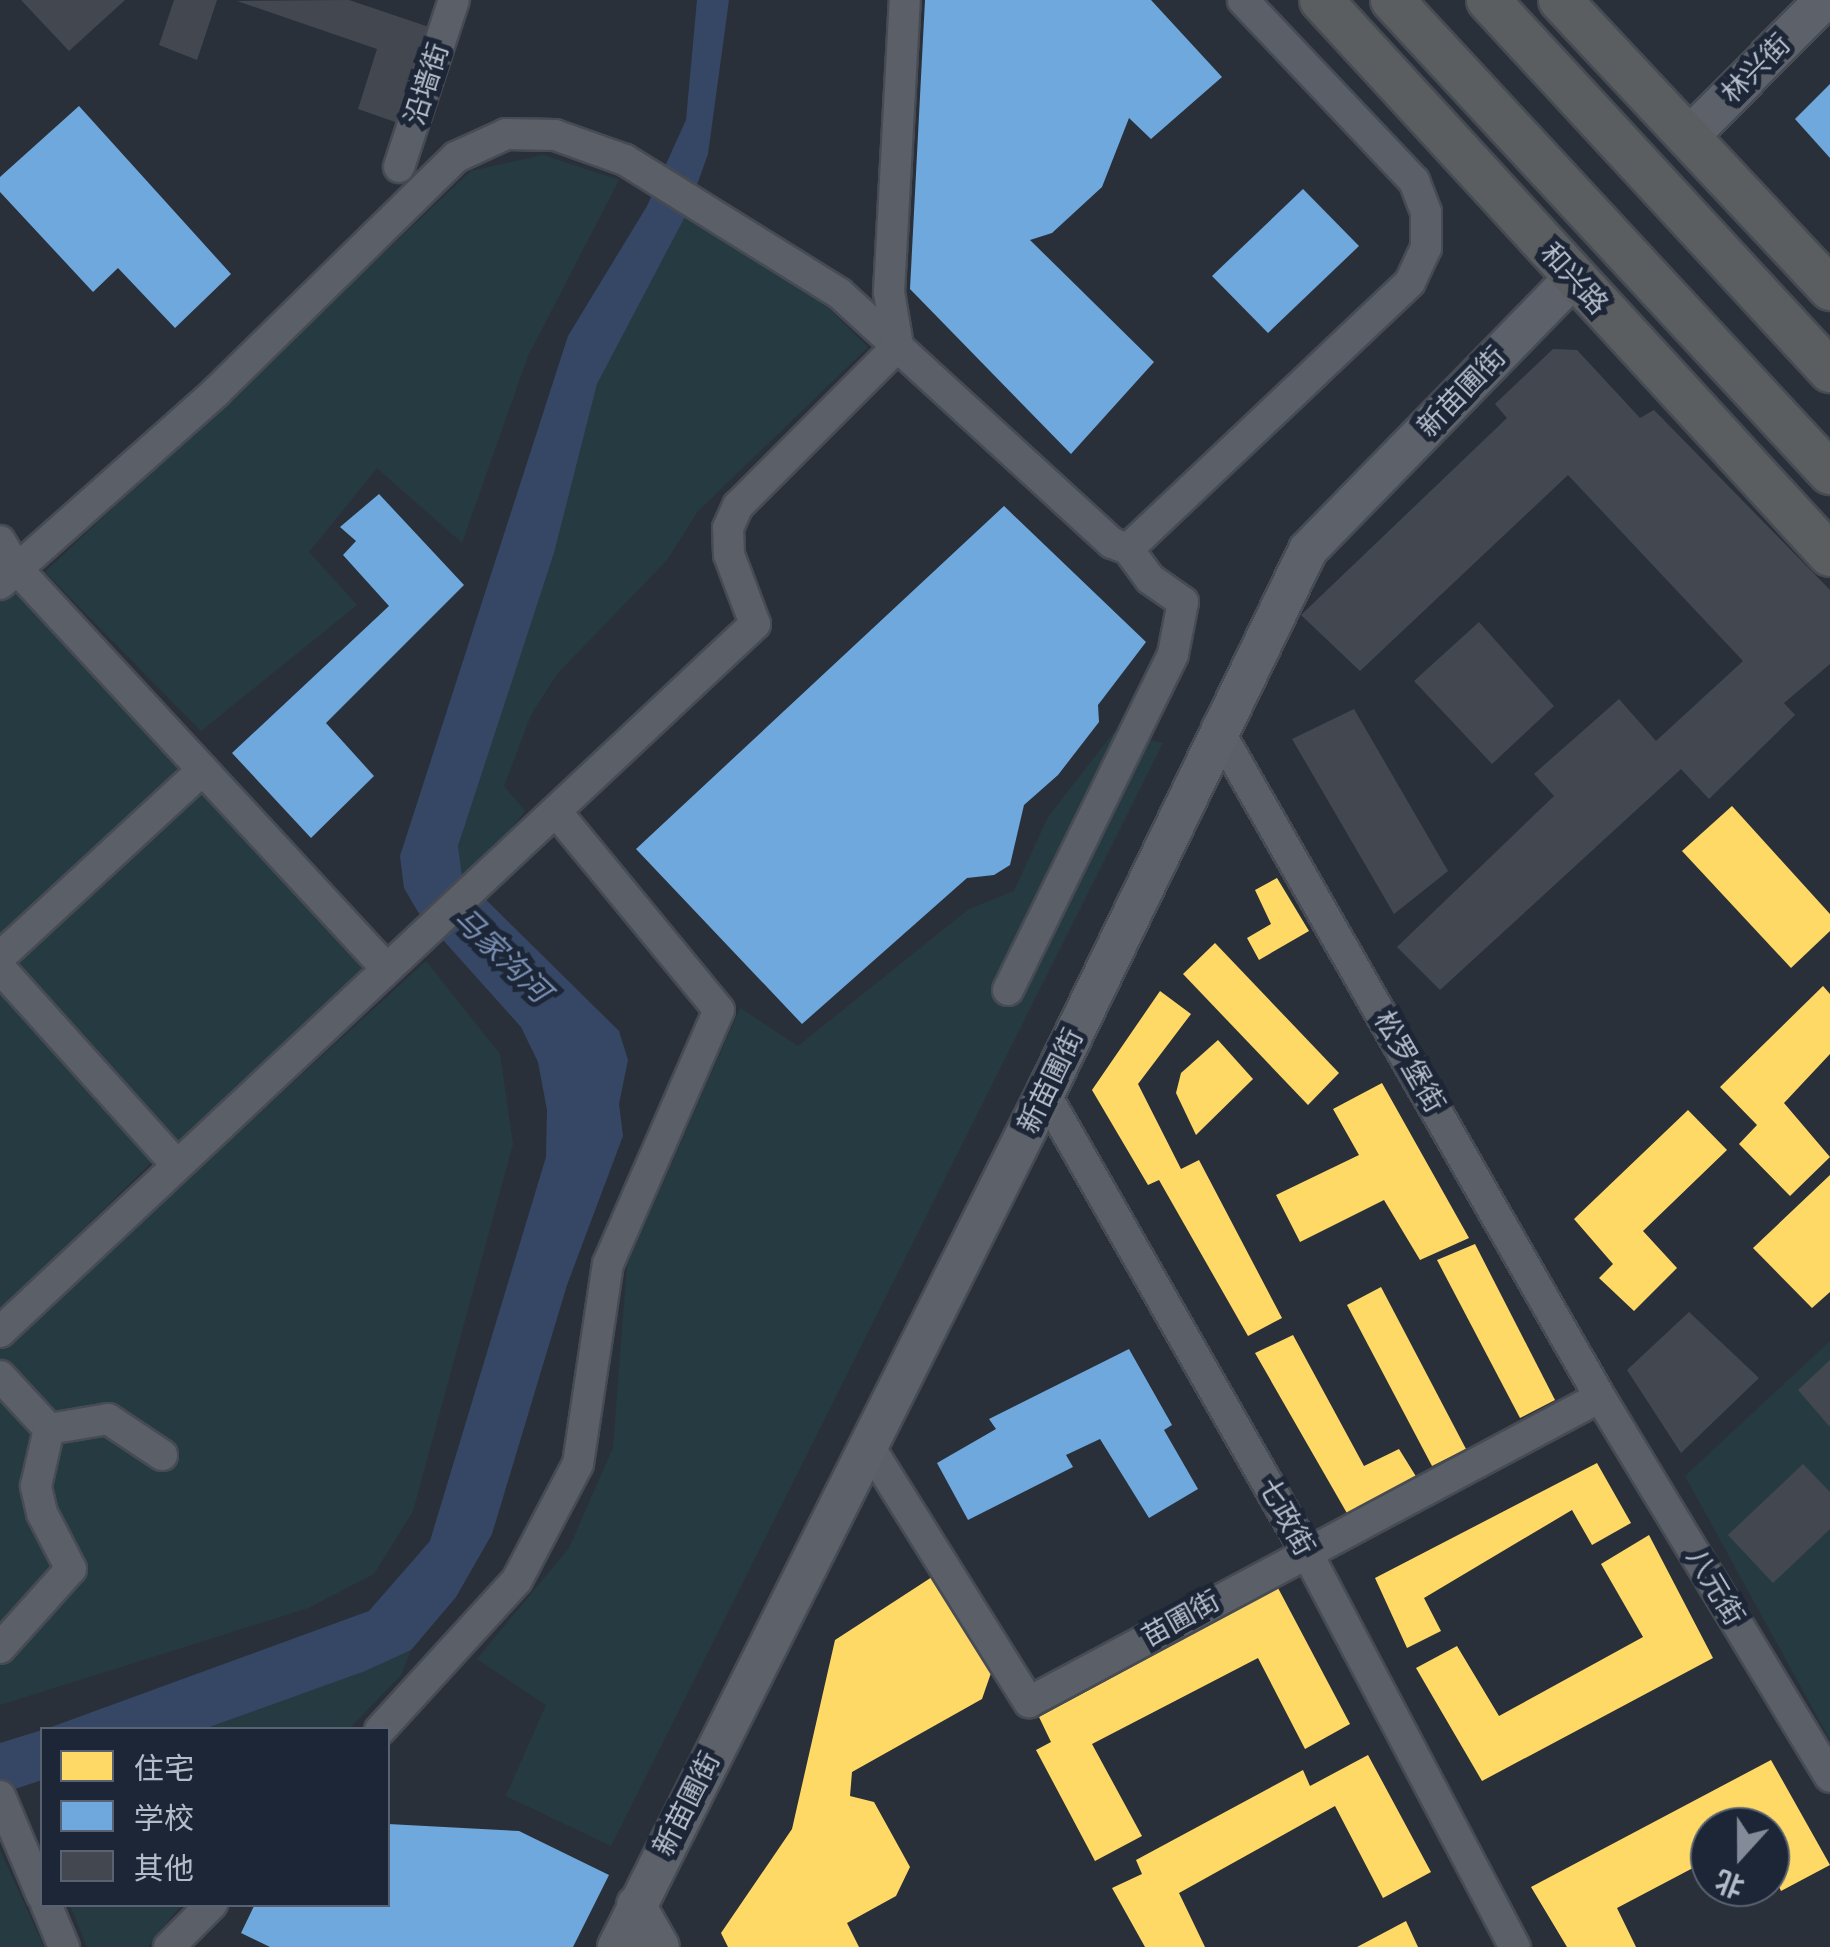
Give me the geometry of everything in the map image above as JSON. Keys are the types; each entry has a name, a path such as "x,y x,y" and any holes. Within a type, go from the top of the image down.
{"highway":[{"name":"和兴路","path":"1321,0 1830,555"},
{"name":"和兴路","path":"1392,0 1830,472"},
{"path":"1488,0 1830,371"},
{"path":"1560,0 1830,289"},
{"path":"1694,145 1738,274"}],"main road":[{"name":"林兴街","path":"1694,145 1824,0"},
{"name":"林兴街","path":"1694,145 1830,25"},
{"name":"新苗圃街","path":"616,1947 647,1932 873,1454 1223,737 1308,550 1580,286"}],"street":[{"name":"沿墙街","path":"399,167 454,0"},
{"path":"898,346 889,292 905,0"},
{"path":"1128,549 1410,282 1426,248 1426,212 1414,182 1243,0"},
{"path":"9,577 217,391 456,157 506,134 522,134 555,135 625,160 720,214 839,293 1112,543 1128,549 1150,579 1183,602 1173,654 1008,990"},
{"path":"0,1332 385,967 558,814 756,624 730,555 728,528 738,506 898,346"},
{"path":"0,541 9,577 203,770 385,967"},
{"name":"松罗堡街","path":"1223,737 1600,1397"},
{"path":"0,957 203,770"},
{"path":"383,1727 516,1580 578,1464 608,1264 719,1010 558,814"},
{"path":"0,968 176,1164"},
{"name":"七政街","path":"1048,1100 1306,1551 1515,1947"},
{"path":"0,1376 50,1429"},
{"name":"苗圃街","path":"873,1454 1028,1702 1600,1397"},
{"name":"八元街","path":"1600,1397 1830,1778"},
{"path":"50,1429 108,1419 162,1455"},
{"path":"0,1648 71,1568 42,1513 36,1486 50,1429"},
{"path":"2,1801 40,1891"},
{"path":"47,1907 64,1947"},
{"path":"169,1947 209,1907"}],"green space":[{"path":"543,155 619,180 528,356 462,543 377,468 309,552 357,605 201,731 45,572 471,171"},
{"path":"687,213 803,283 868,347 698,511 667,560 557,674 531,715 504,786 525,811 469,883 462,876 458,846 554,553 597,384"},
{"path":"16,584 187,773 0,945 0,599"},
{"path":"1114,732 1163,743 611,1846 506,1796 546,1705 477,1659 569,1548 613,1448 627,1265 740,1008 798,1046 969,909 1014,891 1048,817"},
{"path":"201,786 367,965 176,1150 7,963"},
{"path":"426,961 500,1054 513,1144 413,1511 374,1574 308,1608 0,1705 0,1350"},
{"path":"0,981 155,1159 0,1310"},
{"path":"1830,1341 1830,1740 1685,1476"},
{"path":"411,1650 401,1675 351,1727 199,1727"},
{"path":"0,1850 44,1947 0,1947"},
{"path":"71,1907 179,1907 148,1947 87,1947"}],"water":[{"name":"马家沟河","path":"697,0 729,0 708,154 687,213 597,384 554,553 458,846 462,876 619,1031 628,1060 619,1104 623,1136 567,1285 492,1534 456,1597 411,1650 365,1671 209,1727 51,1727 369,1611 430,1541 546,1157 547,1110 538,1062 521,1027 418,912 404,888 400,856 568,336 647,206 686,120"},
{"path":"40,1731 40,1781 0,1794 0,1743"}],"building: 住宅":[{"path":"1732,806 1830,914 1830,931 1791,968 1682,851"},
{"path":"1277,878 1309,931 1259,960 1247,938 1271,924 1255,890"},
{"path":"1215,943 1339,1073 1308,1105 1183,974"},
{"path":"1823,986 1830,994 1830,1054 1784,1103 1830,1157 1790,1196 1739,1144 1757,1125 1720,1087"},
{"path":"1160,991 1191,1014 1138,1084 1181,1169 1199,1160 1282,1318 1248,1336 1159,1180 1148,1185 1092,1090"},
{"path":"1218,1040 1253,1079 1196,1135 1176,1093 1181,1073"},
{"path":"1382,1083 1469,1238 1420,1260 1384,1200 1300,1242 1276,1195 1359,1155 1333,1109"},
{"path":"1688,1110 1727,1150 1643,1231 1677,1268 1634,1311 1599,1278 1613,1264 1574,1219"},
{"path":"1830,1175 1830,1292 1812,1308 1753,1248"},
{"path":"1475,1244 1555,1400 1520,1418 1437,1260"},
{"path":"1381,1287 1466,1449 1432,1466 1347,1305"},
{"path":"1293,1335 1364,1466 1399,1449 1417,1478 1348,1515 1255,1353"},
{"path":"1597,1463 1631,1523 1592,1545 1572,1510 1424,1598 1441,1631 1407,1648 1375,1578"},
{"path":"1649,1535 1713,1658 1482,1781 1416,1668 1457,1646 1499,1716 1643,1637 1601,1564"},
{"path":"932,1577 991,1673 982,1699 852,1772 850,1796 874,1802 910,1867 896,1896 847,1923 859,1947 728,1947 721,1933 792,1829 835,1640"},
{"path":"1278,1588 1350,1724 1305,1749 1258,1658 1092,1744 1142,1836 1095,1861 1036,1750 1051,1742 1039,1717"},
{"path":"1368,1755 1431,1872 1383,1898 1335,1806 1179,1893 1205,1947 1145,1947 1112,1888 1142,1874 1136,1860 1303,1770 1310,1786"},
{"path":"1771,1760 1830,1865 1790,1886 1790,1807 1690,1807 1690,1870 1617,1908 1636,1947 1567,1947 1531,1887"},
{"path":"1406,1921 1418,1947 1357,1947"}],"building: 学校":[{"path":"925,0 1151,0 1222,77 1151,139 1129,118 1102,187 1052,233 1030,240 1154,362 1071,454 910,289"},
{"path":"1830,84 1830,158 1795,119"},
{"path":"79,106 231,274 175,328 118,268 93,292 0,192 0,177"},
{"path":"1303,189 1359,246 1268,333 1212,276"},
{"path":"379,494 464,585 326,723 374,776 311,838 232,753 389,606 343,555 356,541 340,527"},
{"path":"1004,506 1146,642 1098,705 1099,722 1058,775 1024,805 1010,865 994,875 967,878 802,1024 636,849"},
{"path":"1129,1349 1172,1425 1164,1430 1198,1489 1149,1518 1100,1439 1066,1455 1073,1467 968,1520 937,1463 996,1429 989,1419"},
{"path":"390,1824 519,1831 609,1875 573,1947 270,1947 241,1933 254,1907 390,1907"}],"building: 其他":[{"path":"21,0 125,0 69,51"},
{"path":"174,0 217,0 197,60 159,45"},
{"path":"349,0 429,27 398,123 358,109 377,49 237,1"},
{"path":"1553,349 1577,350 1640,418 1654,410 1830,590 1830,664 1784,703 1795,715 1709,799 1681,769 1440,990 1397,947 1554,796 1534,774 1619,699 1656,741 1743,661 1568,475 1360,671 1301,615 1507,418 1495,404"},
{"path":"1479,622 1554,706 1492,764 1414,681"},
{"path":"1354,709 1448,871 1394,914 1292,739"},
{"path":"1689,1312 1759,1378 1681,1453 1627,1370"},
{"path":"1830,1360 1830,1427 1798,1390"},
{"path":"1803,1464 1830,1492 1830,1529 1773,1583 1728,1535"}]}
